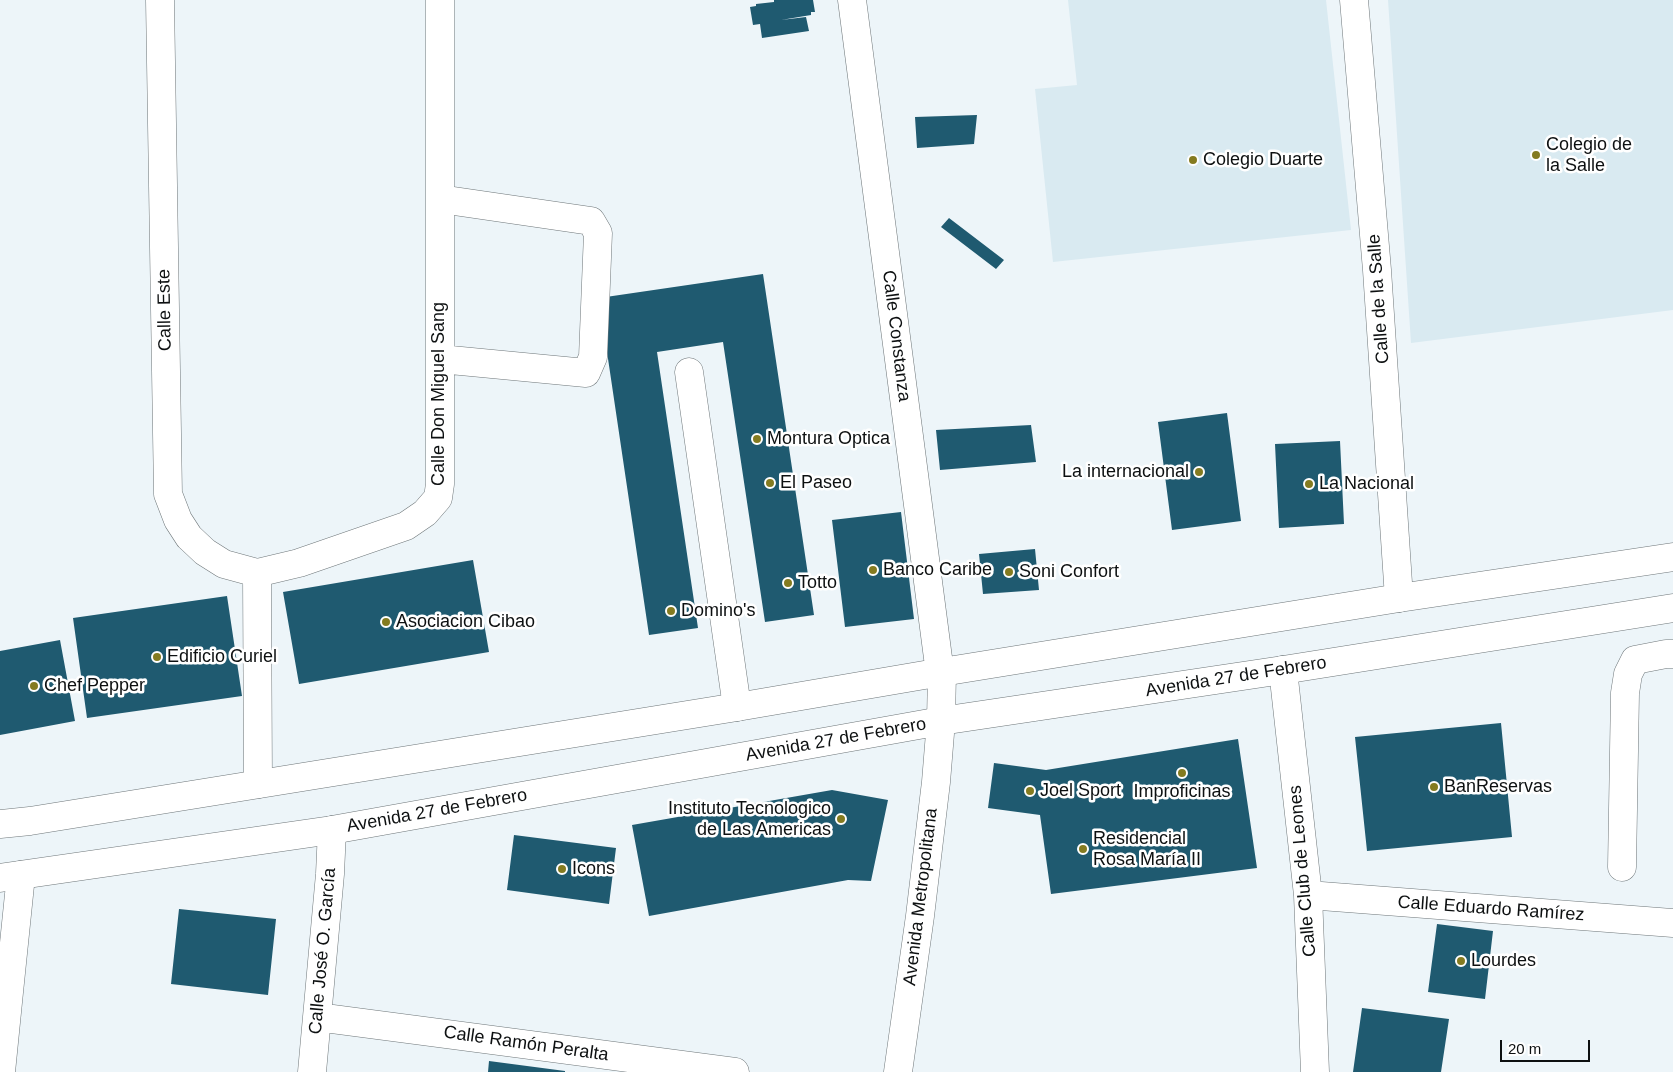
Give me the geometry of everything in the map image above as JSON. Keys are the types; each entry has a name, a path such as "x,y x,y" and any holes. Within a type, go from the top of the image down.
{"street":[{"name":"Calle Este","path":"160,0 168,494 178,520 188,537 205,552 224,564 257,573"},
{"name":"Calle Don Miguel Sang","path":"257,573 300,563 406,526 425,512 438,498 440,484 440,0"},
{"name":"Calle Constanza","path":"852,0 942,672 941,721"},
{"name":"Calle de la Salle","path":"1354,0 1378,280 1399,598"},
{"path":"440,199 591,221 598,232 593,357 586,373 440,358"},
{"path":"689,372 737,707"},
{"path":"0,824 30,821 737,707 1399,598 1673,557"},
{"path":"257,573 258,784"},
{"name":"Avenida 27 de Febrero","path":"10,876 332,830 941,721 1284,670 1673,608"},
{"path":"1622,866 1625,693 1628,674 1635,660 1673,654"},
{"name":"Calle Club de Leones","path":"1284,670 1308,895 1315,1072"},
{"name":"Avenida Metropolitana","path":"898,1072 920,916 941,721"},
{"name":"Calle José O. García","path":"312,1072 332,830"},
{"path":"2,1072 10,876"},
{"name":"Calle Eduardo Ramírez","path":"1308,895 1673,923"},
{"name":"Calle Ramón Peralta","path":"317,1017 735,1072"}],"shaded area":[{"name":"Colegio Duarte","path":"1068,0 1326,0 1351,230 1053,262 1035,89 1077,85"},
{"name":"Colegio de la Salle","path":"1388,0 1673,0 1673,310 1411,343"}],"building":[{"path":"774,0 813,0 815,12 811,12 811,15 781,20 806,17 809,31 762,38 760,24 753,25 750,7 756,6 756,4 774,2"},
{"path":"977,115 974,144 917,148 915,117"},
{"path":"949,218 1004,260 996,269 941,227"},
{"name":"El Paseo","path":"763,274 814,615 765,622 723,342 657,352 698,628 649,635 599,298"},
{"name":"La internacional","path":"1227,413 1241,521 1172,530 1158,422"},
{"path":"1031,425 1036,462 940,470 936,430"},
{"name":"La Nacional","path":"1340,441 1344,524 1279,528 1275,444"},
{"name":"Banco Caribe","path":"901,512 914,619 845,627 832,520"},
{"name":"Soni Confort","path":"1035,549 1039,590 983,594 979,554"},
{"name":"Asociacion Cibao","path":"473,560 489,652 299,684 283,592"},
{"name":"Edificio Curiel","path":"227,596 242,696 87,718 73,618"},
{"name":"Chef Pepper","path":"60,640 75,721 0,735 0,651"},
{"name":"BanReservas","path":"1501,723 1512,837 1367,851 1355,737"},
{"path":"1238,739 1257,868 1051,894 1040,815 988,808 994,763 1046,770"},
{"path":"832,790 888,800 871,881 848,880 649,916 632,825"},
{"name":"Icons","path":"514,835 616,848 609,904 507,890"},
{"path":"179,909 276,919 268,995 171,984"},
{"name":"Lourdes","path":"1437,924 1493,931 1485,999 1428,992"},
{"path":"1362,1008 1449,1019 1441,1072 1353,1072"},
{"path":"489,1061 565,1071 565,1072 488,1072"}],"place":[{"name":"Colegio de la Salle","path":"1536,155"},
{"name":"Colegio Duarte","path":"1193,160"},
{"name":"Montura Optica","path":"757,439"},
{"name":"La internacional","path":"1199,472"},
{"name":"El Paseo","path":"770,483"},
{"name":"La Nacional","path":"1309,484"},
{"name":"Banco Caribe","path":"873,570"},
{"name":"Soni Confort","path":"1009,572"},
{"name":"Totto","path":"788,583"},
{"name":"Domino's","path":"671,611"},
{"name":"Asociacion Cibao","path":"386,622"},
{"name":"Edificio Curiel","path":"157,657"},
{"name":"Chef Pepper","path":"34,686"},
{"name":"Improficinas","path":"1182,773"},
{"name":"BanReservas","path":"1434,787"},
{"name":"Joel Sport","path":"1030,791"},
{"name":"Instituto Tecnologico de Las Americas","path":"841,819"},
{"name":"Residencial Rosa María II","path":"1083,849"},
{"name":"Icons","path":"562,869"},
{"name":"Lourdes","path":"1461,961"}]}
